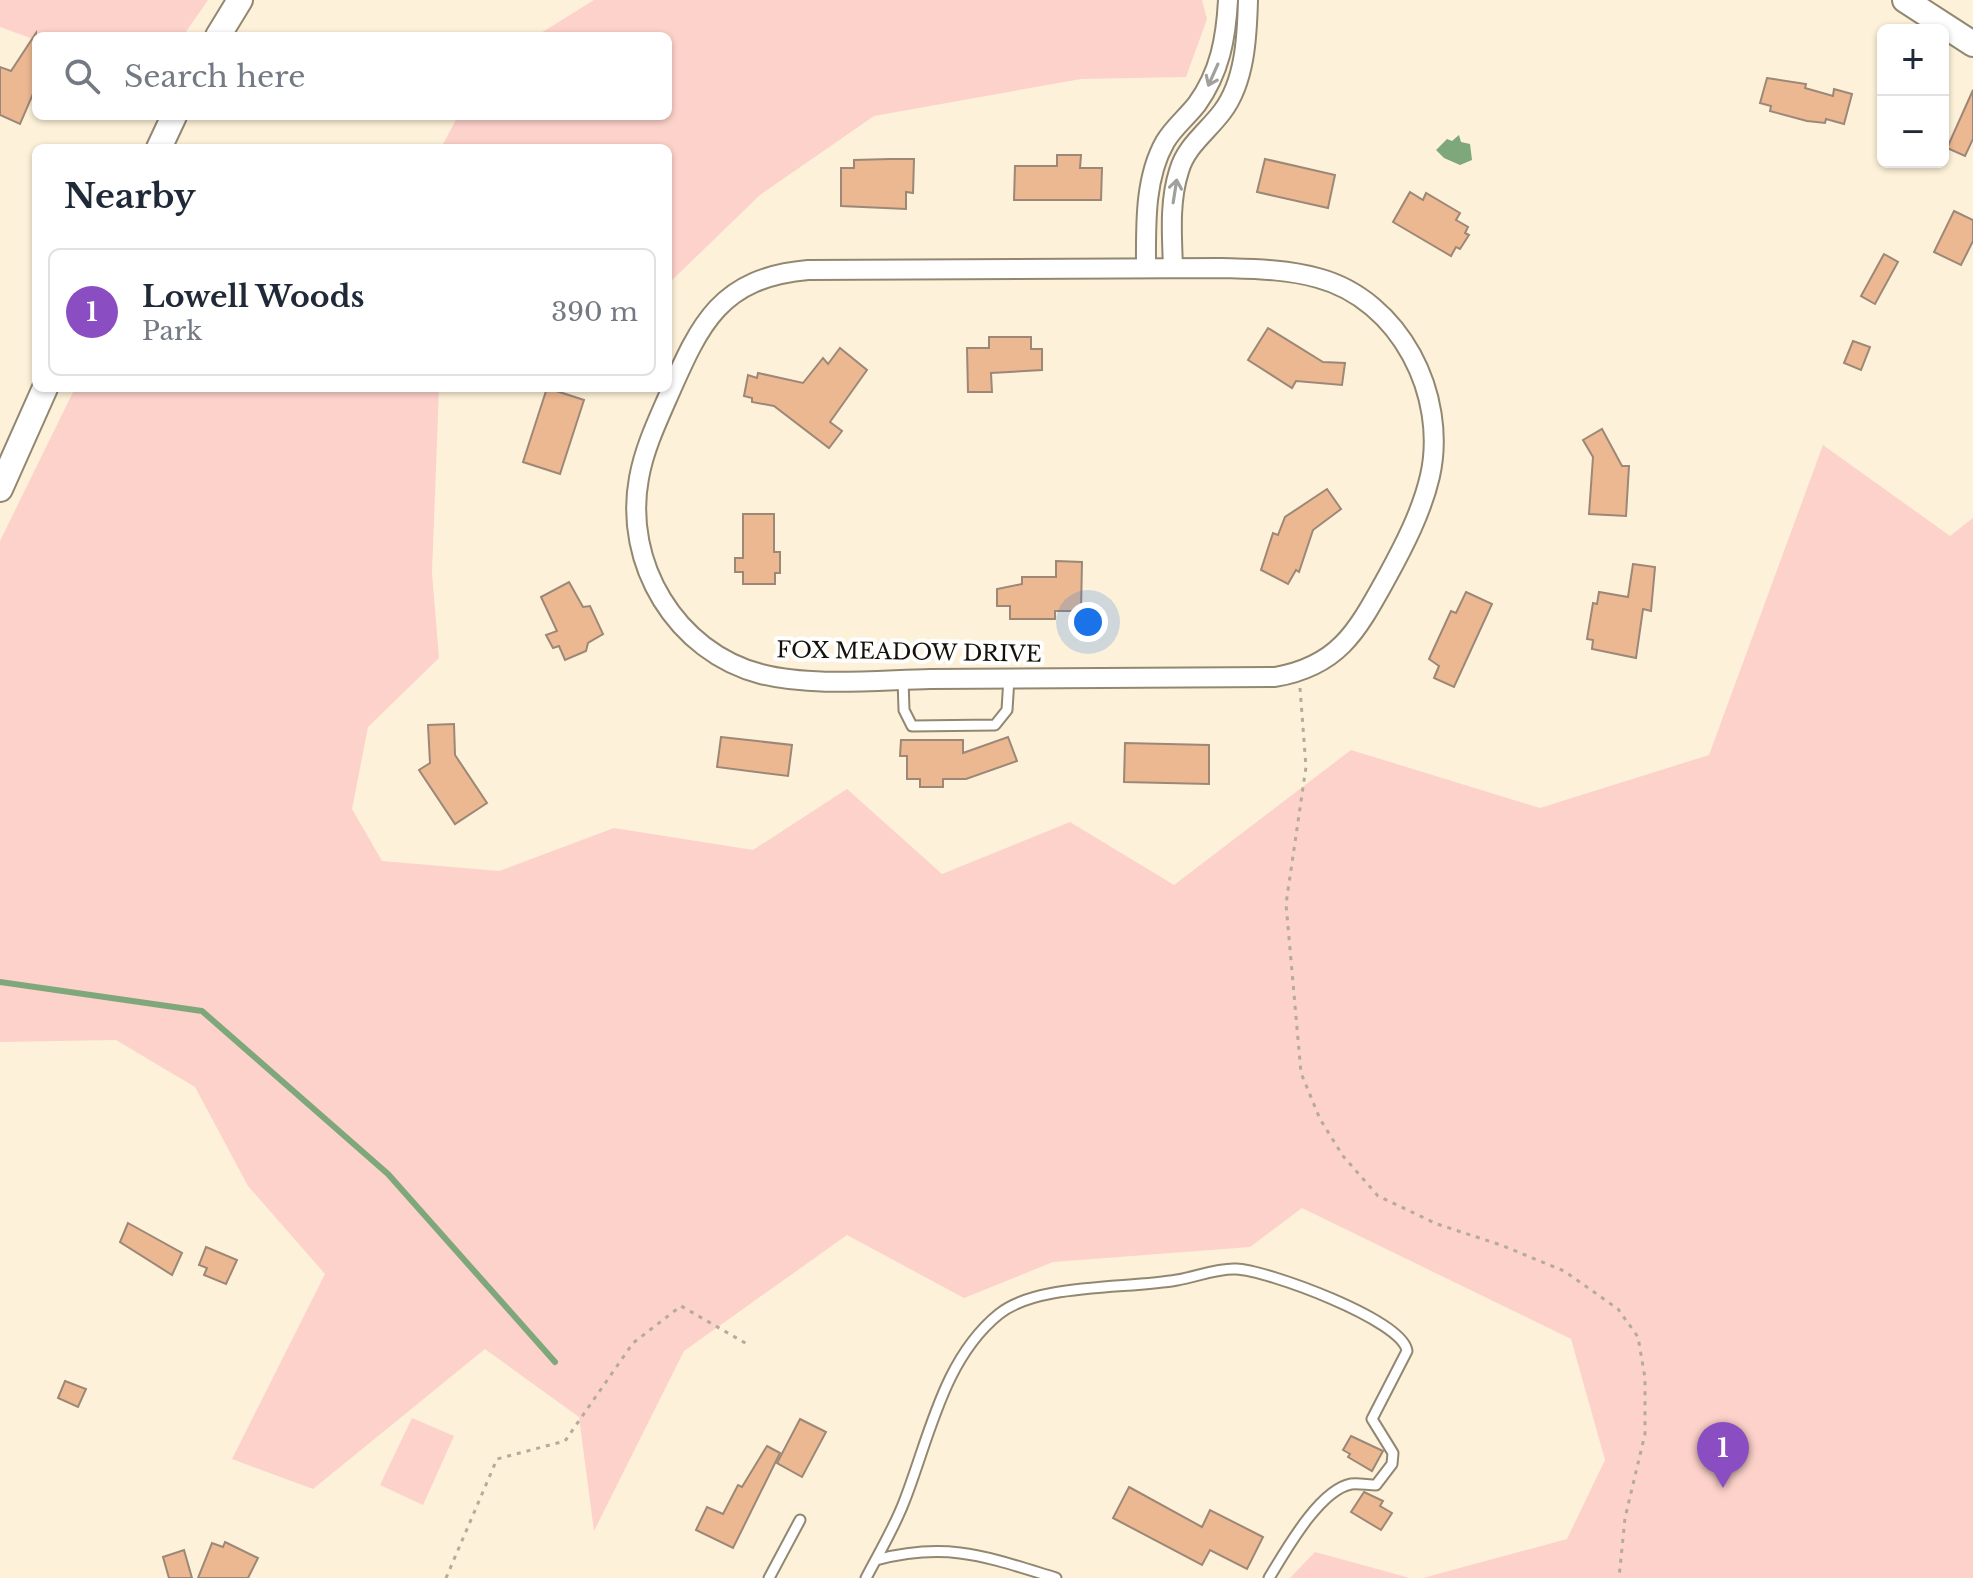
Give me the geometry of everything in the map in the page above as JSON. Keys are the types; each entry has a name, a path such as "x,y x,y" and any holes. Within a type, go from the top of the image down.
{"street":[{"path":"220,32 240,0"},
{"path":"1146,268 1149,196 1156,164 1166,141 1209,86 1226,39 1228,0"},
{"path":"1173,268 1172,224 1179,169 1189,149 1223,111 1236,84 1244,56 1248,0"},
{"path":"1905,0 1973,44"},
{"path":"161,144 172,120"},
{"name":"FOX MEADOW DRIVE","path":"670,392 647,445 638,479 640,536 645,569 657,594 689,633 712,651 761,674 805,679 1275,677 1298,673 1331,657 1354,630 1394,565 1417,515 1430,475 1433,440 1429,396 1416,360 1389,324 1355,293 1318,278 1265,269 778,273 748,283 725,298 688,351 672,388"},
{"path":"0,489 43,392"}],"lane":[{"path":"903,679 904,710 912,726 995,725 1007,710 1009,678"},
{"path":"866,1578 904,1503 956,1368 971,1343 1000,1312 1029,1299 1100,1287 1174,1281 1233,1269 1262,1272 1343,1304 1400,1336 1407,1351 1372,1419 1393,1453 1385,1476 1376,1485 1352,1484 1332,1496 1300,1529 1269,1578"},
{"path":"769,1578 800,1520"},
{"path":"876,1560 915,1550 950,1550 1056,1578"}],"path":[{"path":"1298,673 1306,767 1286,904 1301,1073 1320,1119 1343,1156 1378,1196 1437,1224 1501,1245 1564,1271 1618,1309 1638,1337 1645,1378 1645,1434 1625,1518 1619,1578"},
{"path":"446,1578 497,1459 565,1441 633,1343 681,1306 747,1344"}],"shaded area":[{"path":"0,0 208,0 186,32 32,32 32,39 0,27"},
{"path":"594,0 1202,0 1207,19 1186,77 1081,79 874,116 760,195 672,280 672,144 443,144 456,120 672,120 672,32 542,32"},
{"path":"1459,135 1461,142 1470,144 1472,160 1460,165 1444,158 1436,150 1447,139 1452,141"},
{"path":"73,392 439,392 432,573 439,658 368,727 352,809 382,861 499,871 614,828 753,850 847,789 942,874 1070,822 1174,885 1351,750 1540,808 1709,755 1823,445 1950,536 1973,518 1973,1578 1423,1578 1567,1539 1605,1460 1571,1339 1302,1208 1250,1247 1053,1262 964,1298 847,1235 684,1351 594,1531 579,1417 485,1349 313,1489 232,1459 325,1274 248,1186 195,1087 116,1040 0,1042 0,541"},
{"path":"412,1418 454,1436 423,1505 380,1485"},
{"path":"1315,1552 1410,1578 1290,1578"}],"building":[{"path":"32,39 32,96 20,124 0,115 0,67 11,71"},
{"path":"1767,78 1806,84 1805,88 1833,96 1834,89 1852,94 1844,124 1826,119 1825,123 1807,121 1770,111 1771,106 1760,103"},
{"path":"1973,90 1973,139 1965,156 1949,149"},
{"path":"1057,155 1081,155 1080,168 1102,168 1101,200 1014,200 1015,166 1057,166"},
{"path":"914,159 913,193 906,192 906,209 841,206 841,168 854,168 854,160"},
{"path":"1265,159 1335,175 1328,208 1257,192"},
{"path":"1410,192 1423,200 1426,193 1460,213 1456,220 1468,227 1465,233 1469,235 1451,256 1393,222"},
{"path":"1954,211 1973,220 1973,241 1961,265 1934,252"},
{"path":"1884,254 1898,262 1875,304 1861,296"},
{"path":"1268,328 1323,362 1345,363 1342,385 1296,381 1292,388 1248,360"},
{"path":"989,337 1031,337 1031,349 1042,349 1042,370 991,373 992,392 968,392 967,348 989,348"},
{"path":"1853,341 1870,347 1861,370 1844,363"},
{"path":"840,348 867,370 830,422 842,431 829,448 774,406 752,402 752,398 744,396 748,375 757,378 758,373 803,383 823,358 828,364"},
{"path":"546,392 559,392 584,400 560,474 523,462"},
{"path":"1602,429 1622,466 1629,466 1626,516 1589,514 1593,457 1583,440"},
{"path":"1327,489 1341,509 1313,530 1299,572 1296,570 1288,584 1261,570 1273,533 1278,535 1285,517"},
{"path":"743,514 774,514 774,552 780,552 780,573 775,573 775,584 743,584 743,572 735,572 735,558 743,558"},
{"path":"1056,561 1082,562 1081,611 1055,611 1055,619 1010,619 1010,606 997,606 997,589 1022,584 1022,577 1056,577"},
{"path":"1633,564 1655,567 1651,611 1643,609 1636,658 1592,649 1593,640 1587,639 1593,603 1597,604 1599,592 1628,597"},
{"path":"569,582 583,607 590,606 603,634 588,643 586,651 565,660 559,646 553,648 546,635 557,631 541,597"},
{"path":"1466,592 1492,604 1454,687 1434,678 1439,666 1429,659 1451,611 1456,613"},
{"path":"454,724 455,755 487,803 455,824 419,770 430,763 428,725"},
{"path":"721,737 792,745 788,776 717,767"},
{"path":"1008,737 1017,761 966,779 943,779 943,787 920,787 920,779 907,779 907,756 900,756 901,740 963,740 963,753"},
{"path":"1125,743 1209,745 1209,784 1124,782"},
{"path":"128,1223 182,1253 172,1275 120,1242"},
{"path":"206,1247 237,1260 226,1284 204,1275 207,1268 199,1265"},
{"path":"65,1381 86,1389 78,1407 58,1398"},
{"path":"800,1419 826,1432 802,1477 777,1463"},
{"path":"1351,1436 1383,1451 1372,1471 1348,1457 1350,1454 1343,1450"},
{"path":"767,1446 780,1453 733,1548 696,1530 707,1507 723,1514 738,1485 742,1487"},
{"path":"1129,1487 1202,1527 1210,1510 1263,1537 1247,1569 1210,1550 1202,1565 1113,1518"},
{"path":"1364,1492 1383,1501 1380,1506 1392,1513 1381,1530 1351,1512"},
{"path":"225,1542 258,1558 248,1578 198,1578 212,1543 223,1547"},
{"path":"184,1550 192,1578 169,1578 163,1557"}],"waterway":[{"path":"0,982 202,1011 388,1174 555,1362"}],"place":[{"name":"Lowell Woods","path":"1723,1488"}]}
